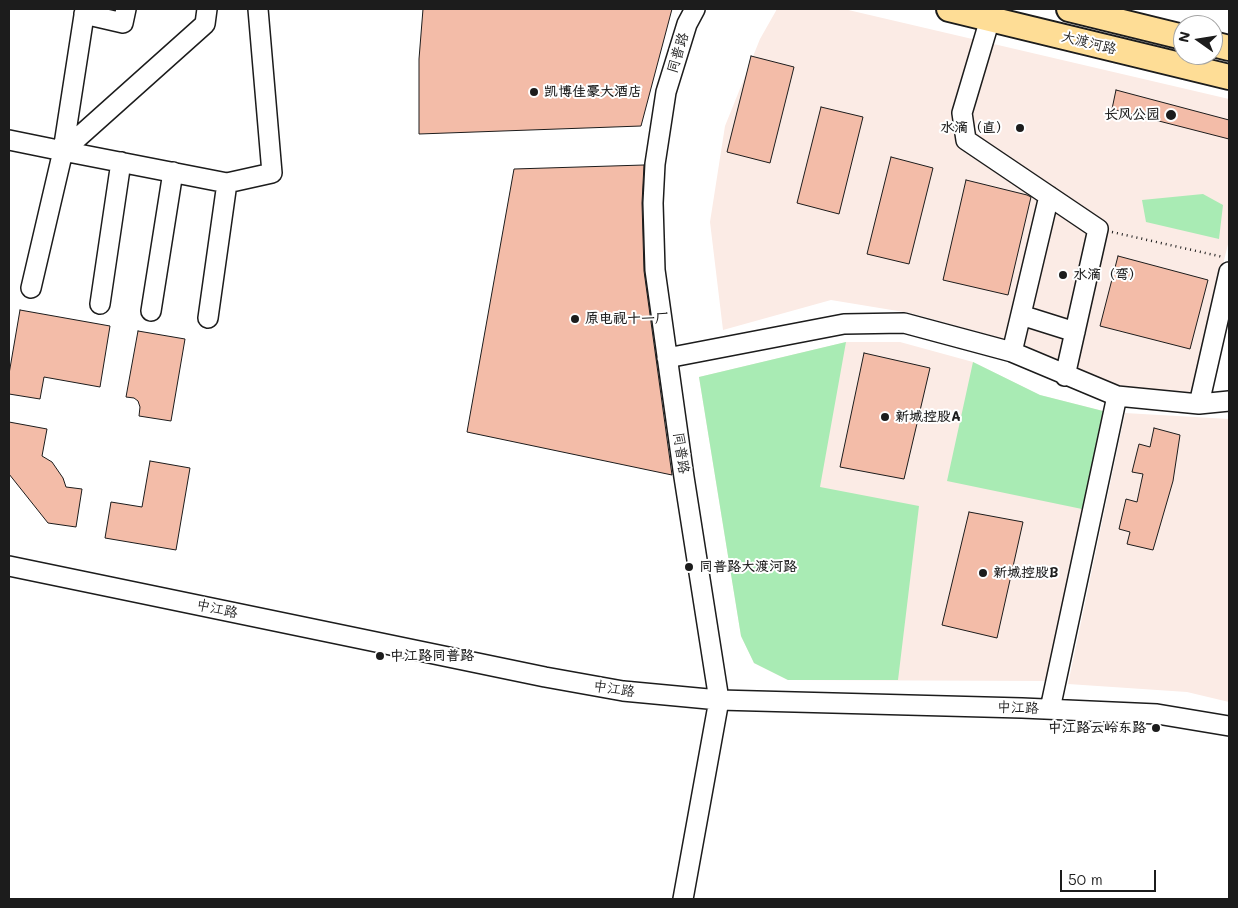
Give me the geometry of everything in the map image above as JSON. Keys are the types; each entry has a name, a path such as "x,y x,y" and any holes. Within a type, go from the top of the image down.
{"main road":[{"name":"大渡河路","path":"949,9 1229,77"},
{"name":"大渡河路","path":"1069,9 1173,35"}],"street":[{"path":"31,288 63,151 85,12 123,23 126,9"},
{"path":"63,151 205,24 207,9"},
{"path":"9,140 227,183 272,173 258,9"},
{"name":"同普路","path":"683,899 719,700 655,270 653,203 655,164 666,92 687,24 694,9"},
{"path":"990,19 962,112 966,140 1098,229 1065,376"},
{"path":"100,304 121,162"},
{"path":"151,311 172,172"},
{"path":"208,318 227,183"},
{"path":"1012,352 1049,196"},
{"path":"1199,404 1229,272"},
{"path":"1021,314 1075,332"},
{"path":"667,358 844,324 904,323 1012,352 1065,376 1117,396 1199,404 1229,402"},
{"path":"1050,709 1117,396"},
{"name":"中江路","path":"9,566 623,691 719,700 1050,709 1157,714 1229,726"}],"path":[{"path":"1098,229 1229,258"}],"shaded area":[{"path":"777,9 844,9 1229,99 1229,240 1191,396 1110,384 1022,344 910,313 831,300 723,330 710,222 725,126 760,39"},
{"path":"846,342 900,342 973,362 1040,395 1103,411 1046,681 788,680 754,663 741,636 699,377"},
{"path":"1125,413 1229,419 1229,702 1187,692 1068,684"}],"green space":[{"path":"1203,194 1223,205 1219,239 1146,222 1142,200"},
{"path":"846,342 820,487 919,506 898,680 788,680 754,663 741,636 699,377"},
{"path":"973,362 1040,395 1103,411 1082,509 947,481"}],"building":[{"name":"凯博佳豪大酒店","path":"423,9 672,9 641,126 419,134 419,59"},
{"path":"751,56 794,67 770,163 727,152"},
{"name":"长风公园","path":"1116,90 1229,120 1229,139 1112,109"},
{"path":"821,107 863,117 839,214 797,203"},
{"path":"891,157 933,168 909,264 867,254"},
{"name":"原电视十一厂","path":"644,165 642,203 644,271 672,475 467,432 514,169"},
{"path":"966,180 1031,197 1008,295 943,280"},
{"path":"1118,256 1208,280 1190,349 1100,326"},
{"path":"20,310 110,326 100,387 44,377 40,399 9,394 9,374"},
{"path":"138,331 185,339 171,421 139,416 140,407 138,401 134,398 126,397"},
{"name":"新城控股A","path":"864,353 930,368 904,479 840,467"},
{"path":"9,422 47,429 42,456 52,462 63,478 66,487 82,489 76,527 48,523 9,474"},
{"path":"1154,428 1180,435 1173,481 1153,550 1127,544 1130,532 1119,529 1126,499 1137,502 1143,474 1132,472 1139,444 1150,447"},
{"path":"150,461 190,468 176,550 105,538 111,502 142,507"},
{"name":"新城控股B","path":"969,512 1023,522 997,638 942,625"}],"place":[{"name":"凯博佳豪大酒店","path":"534,92"},
{"name":"长风公园","path":"1171,115"},
{"name":"水滴（直）","path":"1020,128"},
{"name":"水滴（弯）","path":"1063,275"},
{"name":"原电视十一厂","path":"575,319"},
{"name":"新城控股A","path":"885,417"},
{"name":"同普路大渡河路","path":"689,567"},
{"name":"新城控股B","path":"983,573"},
{"name":"中江路同普路","path":"380,656"},
{"name":"中江路云岭东路","path":"1156,728"}]}
